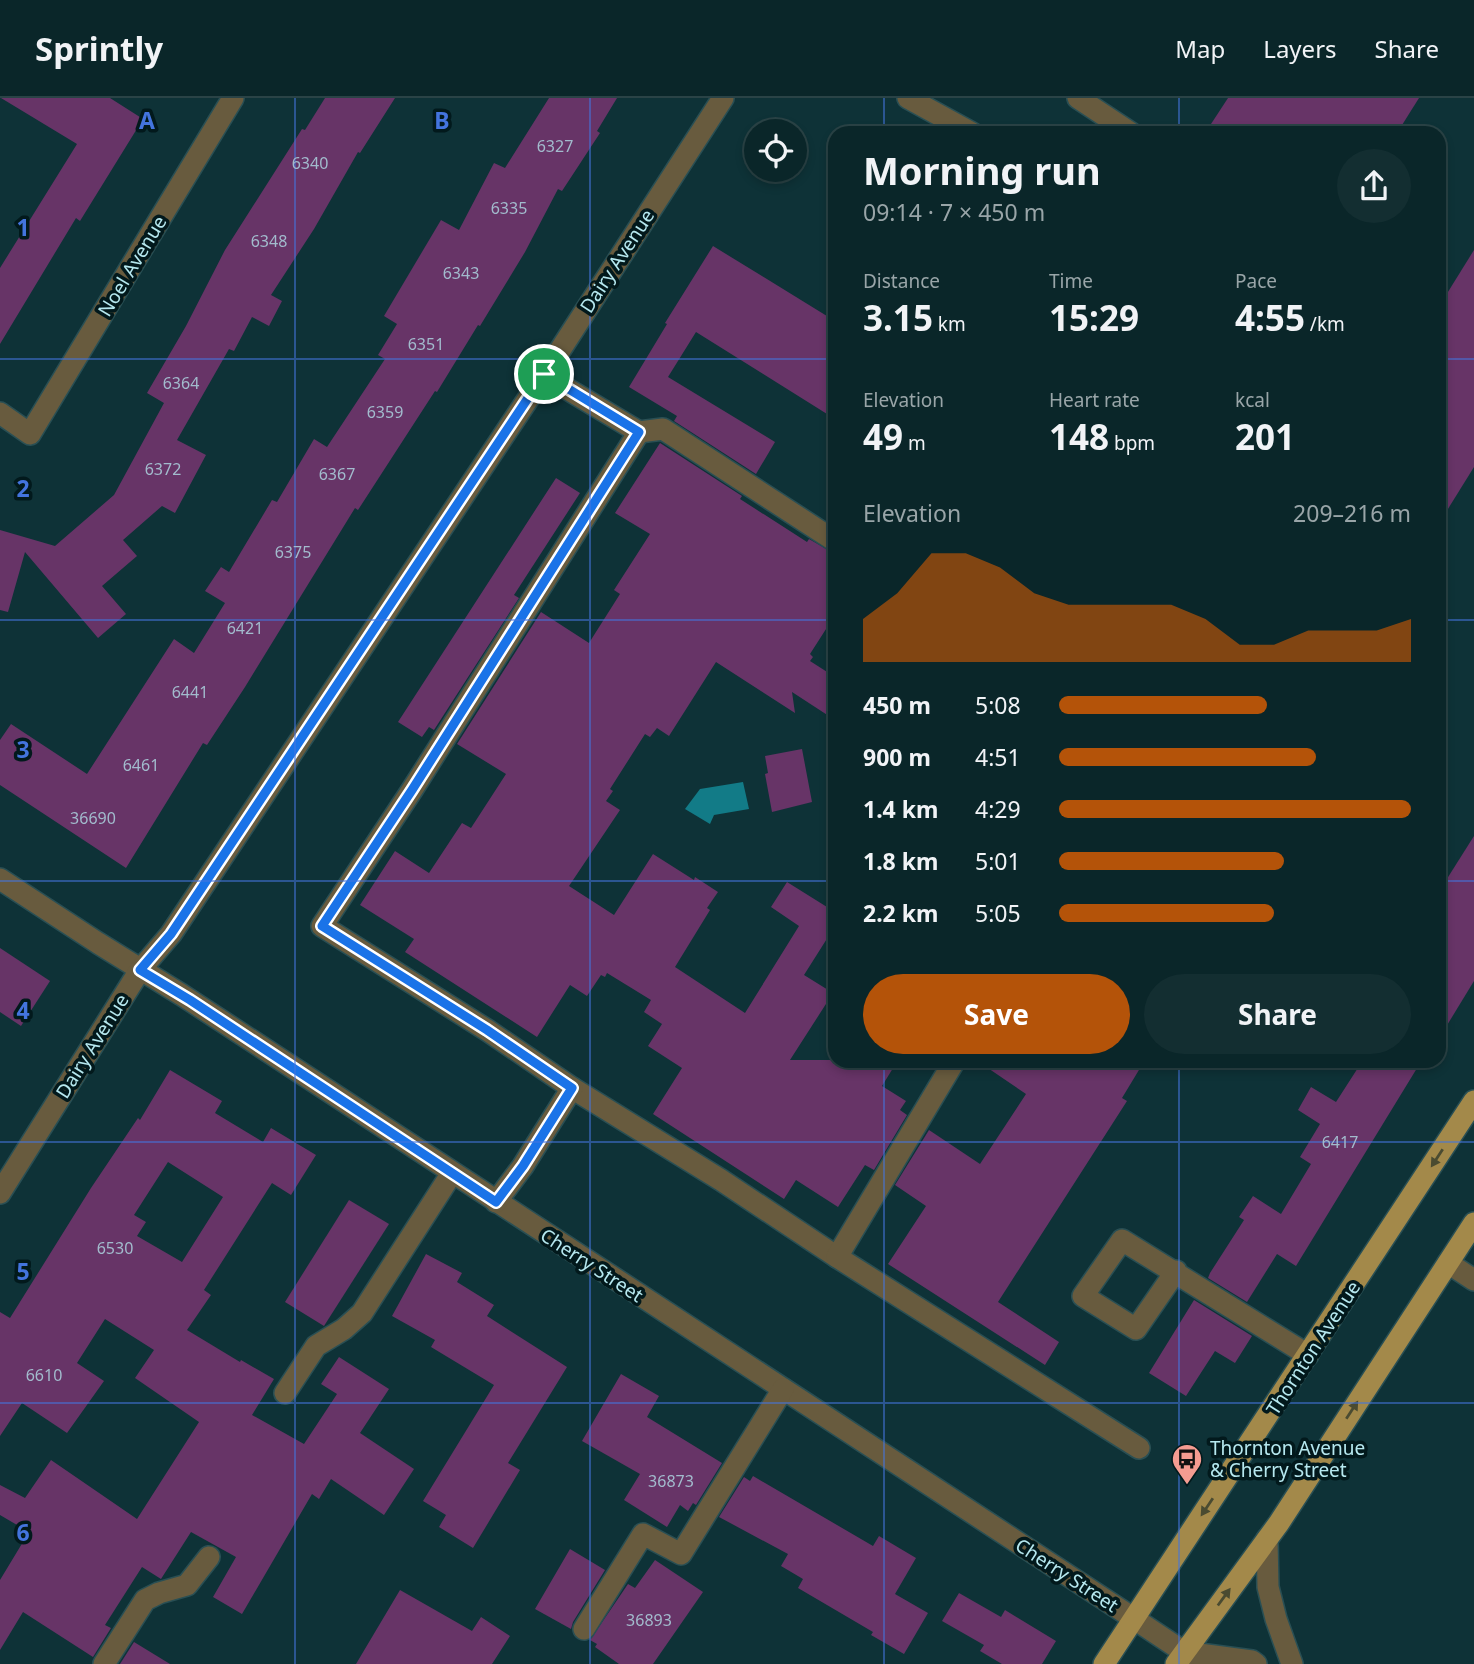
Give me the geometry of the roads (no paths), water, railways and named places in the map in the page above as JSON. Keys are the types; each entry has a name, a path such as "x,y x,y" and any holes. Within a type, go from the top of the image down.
{"main road":[{"name":"Thornton Avenue","path":"1104,1664 1474,1101"},
{"path":"1183,1660 1267,1539 1474,1223"}],"street":[{"name":"Noel Avenue","path":"0,414 30,434 233,98"},
{"name":"Dairy Avenue","path":"0,1193 140,970 171,934 544,374 723,98"},
{"path":"1078,98 1120,126"},
{"path":"917,100 960,126"},
{"path":"544,374 639,432 663,429 828,536"},
{"path":"639,432 322,926 1139,1448"},
{"name":"Cherry Street","path":"0,878 1133,1618 1183,1660 1252,1661 1256,1664"},
{"path":"837,1257 951,1068"},
{"path":"496,1202 523,1166 572,1088"},
{"path":"285,1393 316,1346 344,1329 362,1313 452,1173"},
{"path":"1448,1263 1474,1280"},
{"path":"1176,1271 1308,1354"},
{"path":"584,1629 643,1534 681,1554 783,1389"},
{"path":"1267,1539 1268,1587 1292,1664"},
{"path":"104,1664 145,1600 159,1593 187,1586 209,1557"}],"water":[{"path":"743,782 749,809 714,815 710,824 685,809 700,789"}],"place":[{"name":"Thornton Avenue & Cherry Street","path":"1187,1486"}]}
